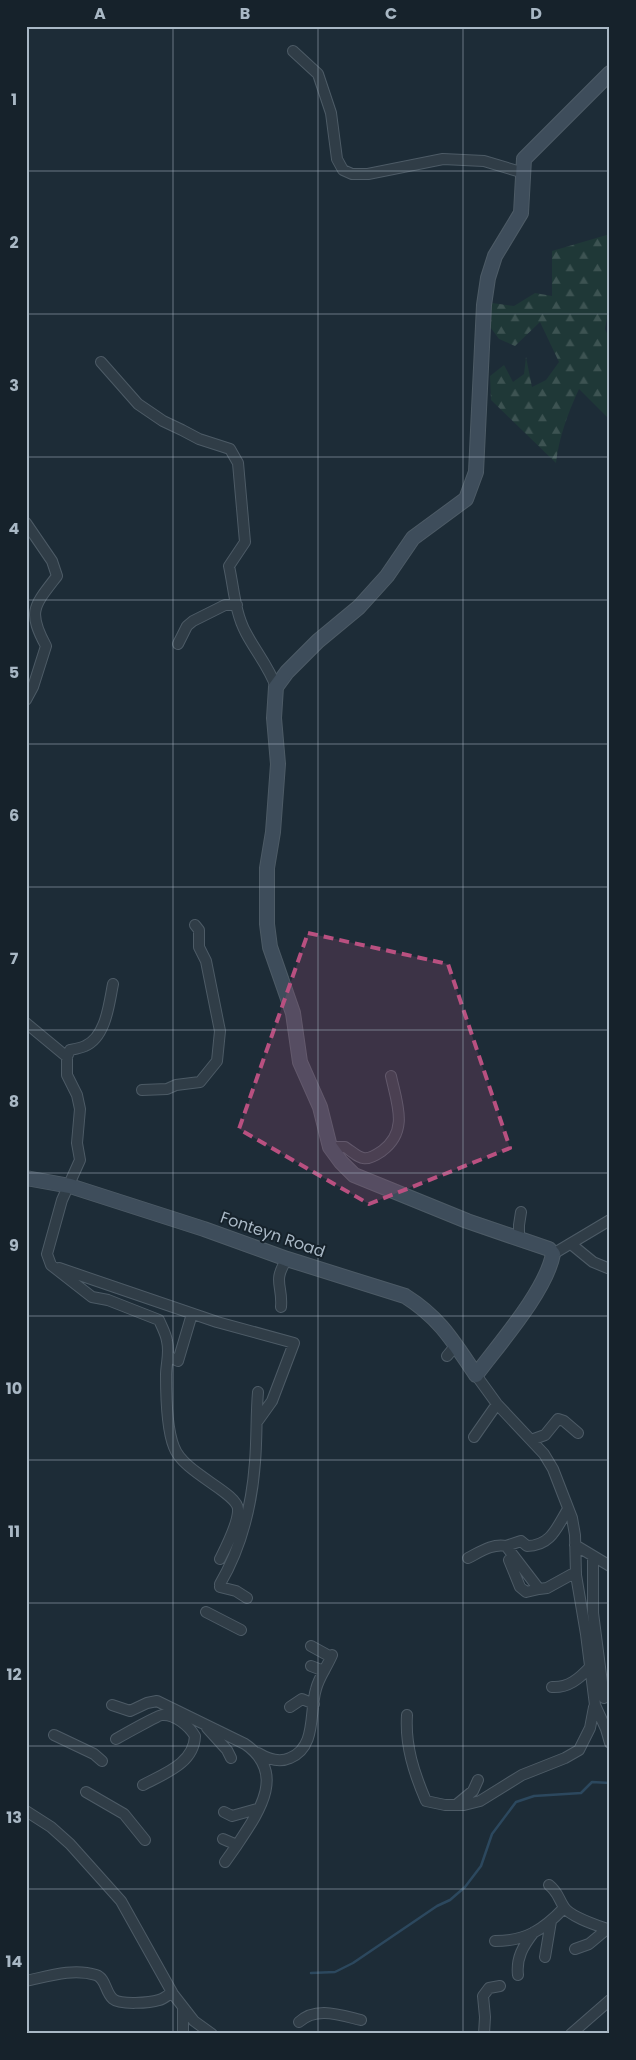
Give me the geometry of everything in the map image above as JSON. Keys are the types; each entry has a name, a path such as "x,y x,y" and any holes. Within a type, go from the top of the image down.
{"street":[{"path":"293,51 318,74 331,113 337,159 343,170 352,174 368,174 443,158 484,161 524,173"},
{"path":"276,687 287,672 318,641 365,600 387,576 413,538 466,499 469,494 476,472 484,305 488,278 495,256 521,213 524,159 610,74"},
{"path":"101,362 138,404 163,421 199,439 230,449 238,462 245,542 229,566 239,618 246,634 264,660 276,687 274,718 278,764 267,868 267,924 270,947 293,1014 300,1062 320,1107 330,1147 354,1175 467,1221 549,1249 553,1254 551,1267 533,1297 476,1375 497,1404 544,1454 553,1469 576,1535 576,1572 590,1668 601,1700"},
{"path":"26,523 52,561 58,576 43,595 34,613 35,626 46,646 34,687 26,700"},
{"path":"178,644 187,626 193,621 225,606 237,605"},
{"path":"142,1090 167,1090 176,1085 200,1082 216,1060 220,1031 206,960 199,947 199,930 194,925"},
{"path":"113,984 100,1034 87,1046 70,1050 67,1057 67,1075 77,1095 80,1109 77,1143 80,1160 70,1186 62,1200 47,1254 51,1265 92,1297 108,1300 159,1320 168,1342 166,1374 170,1431 174,1447 180,1459 206,1481 234,1499 238,1508 227,1544 220,1559"},
{"path":"26,1023 67,1057"},
{"path":"330,1147 345,1147 358,1158 363,1159 372,1158 390,1145 397,1135 399,1116 391,1076"},
{"name":"Fonteyn Road","path":"26,1178 70,1186 204,1228 287,1259 404,1296 421,1306 440,1322 452,1351 476,1375"},
{"path":"520,1239 519,1225 521,1212"},
{"path":"553,1254 610,1220"},
{"path":"571,1244 593,1262 610,1269"},
{"path":"281,1307 278,1280 282,1266 287,1259"},
{"path":"51,1265 192,1314 294,1343 272,1401 257,1422"},
{"path":"168,1356 178,1361 192,1314"},
{"path":"247,1598 236,1591 220,1585 236,1554 246,1518 255,1464 258,1392"},
{"path":"474,1437 497,1404"},
{"path":"530,1440 545,1435 558,1419 564,1421 578,1433"},
{"path":"506,1546 521,1540 527,1546 542,1544 554,1535 557,1525 568,1509"},
{"path":"468,1558 500,1544 506,1546 539,1589"},
{"path":"576,1545 610,1566"},
{"path":"407,1716 408,1749 418,1783 426,1801 456,1805 480,1802 522,1775 565,1758 579,1750 601,1700 593,1613 593,1557"},
{"path":"510,1560 520,1587 526,1592 547,1588 576,1572"},
{"path":"206,1612 241,1630"},
{"path":"112,1705 130,1711 147,1703 157,1701 264,1757 284,1761 303,1750 308,1740 315,1690 332,1656 311,1646"},
{"path":"311,1666 324,1671"},
{"path":"552,1687 560,1688 571,1684 590,1668"},
{"path":"290,1707 302,1699 314,1704"},
{"path":"601,1700 595,1705 610,1743"},
{"path":"116,1739 161,1715 172,1716 182,1722 195,1736 195,1743 189,1753 172,1772 143,1785"},
{"path":"203,1724 227,1750 231,1758"},
{"path":"54,1735 94,1754 102,1760"},
{"path":"225,1862 257,1809 268,1784 264,1762 255,1751"},
{"path":"456,1805 473,1791 478,1780"},
{"path":"86,1792 124,1814 145,1840"},
{"path":"224,1812 232,1816 257,1809"},
{"path":"26,1811 51,1827 70,1844 121,1901 172,1992 194,2021 212,2034"},
{"path":"223,1839 237,1845"},
{"path":"549,1885 556,1890 564,1908 590,1924 608,1929"},
{"path":"495,1941 507,1941 535,1932 545,1927 564,1908"},
{"path":"545,1957 551,1921"},
{"path":"575,1949 589,1944 608,1929"},
{"path":"518,1975 517,1966 520,1952 535,1932"},
{"path":"26,1981 65,1972 98,1975 103,1980 114,2000 121,2002 161,2000 172,1992"},
{"path":"484,2034 483,1996 489,1988 500,1986"},
{"path":"571,2034 610,2000"},
{"path":"183,2008 183,2034"},
{"path":"299,2022 306,2015 329,2012 361,2020"}],"highlighted area":[{"path":"308,933 448,964 510,1148 369,1204 239,1129"}],"green space":[{"path":"610,234 610,301 605,329 610,340 610,420 579,389 564,425 556,463 491,400 490,376 504,365 513,382 524,374 526,357 532,387 546,380 559,362 540,322 515,346 499,339 488,324 492,303 514,306 535,293 552,296 552,251"}],"waterway":[{"path":"311,1973 335,1972 353,1963 437,1906 450,1900 465,1887 481,1866 492,1834 516,1802 534,1796 581,1793 592,1782 610,1783"}]}
